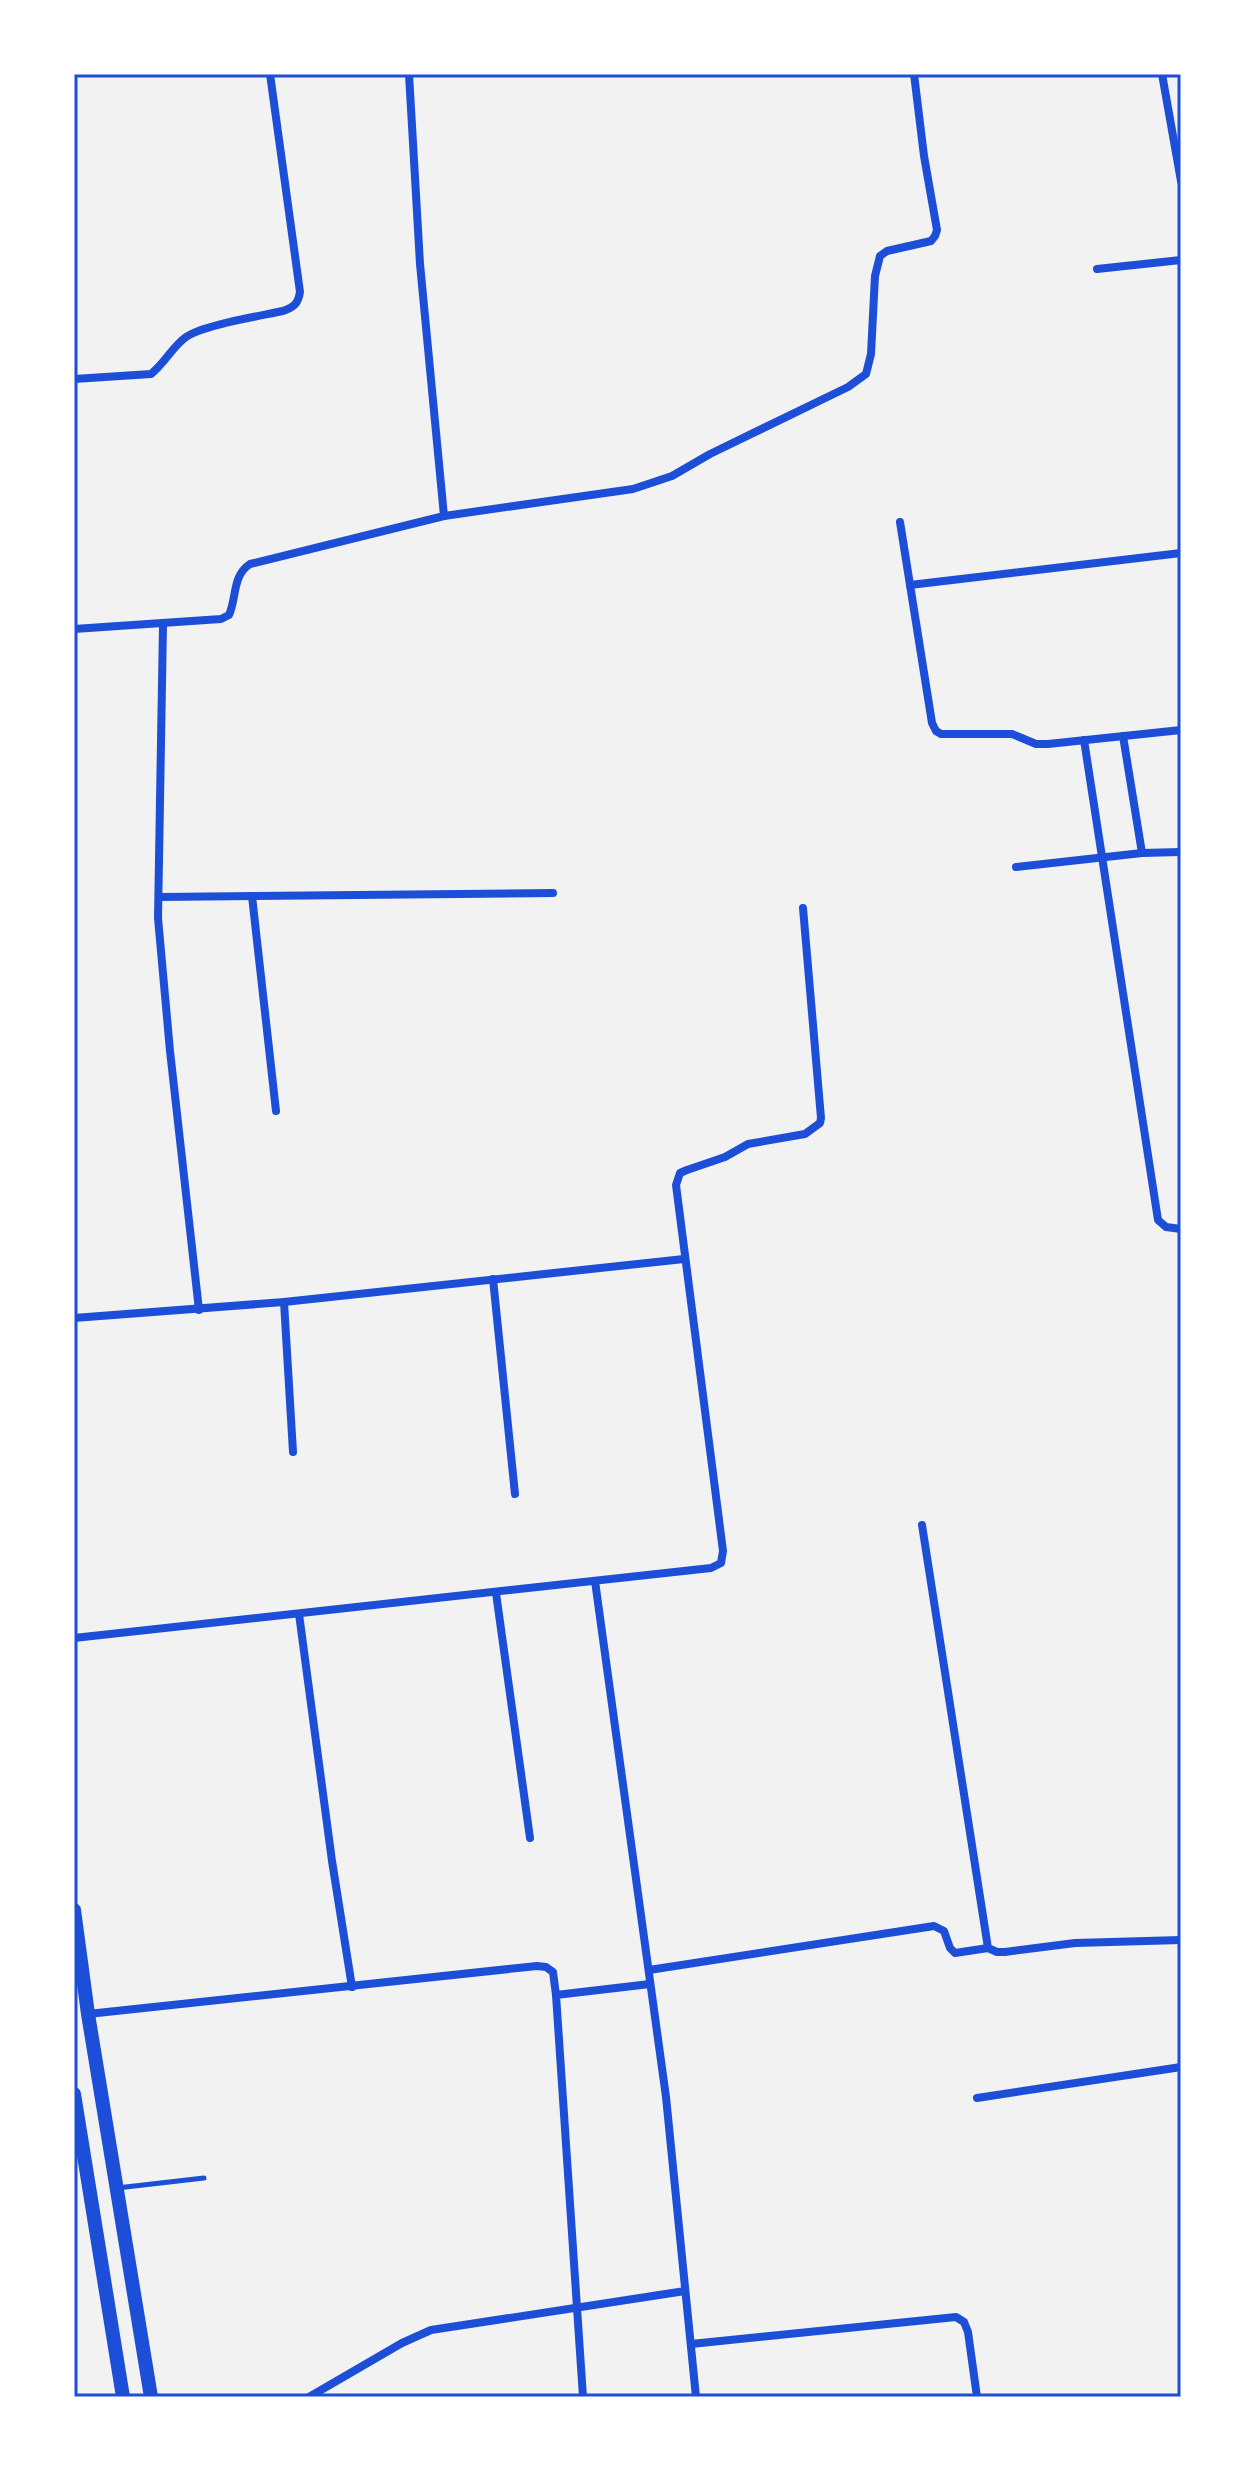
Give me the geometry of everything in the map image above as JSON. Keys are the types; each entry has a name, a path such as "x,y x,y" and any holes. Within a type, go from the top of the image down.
{"street":[{"path":"74,379 151,374 177,345 196,332 283,311 298,301 300,292 270,74"},
{"path":"409,74 420,264 444,516"},
{"path":"74,629 209,621 229,615 238,577 250,564 444,516 633,489 655,483 848,387 866,374 871,354 875,276 880,256 887,251 931,241 937,230 914,74"},
{"path":"1162,74 1181,181"},
{"path":"1097,269 1181,260"},
{"path":"900,522 932,723 936,731 941,734 1012,734 1036,744 1181,730"},
{"path":"910,585 1181,553"},
{"path":"163,625 158,918 199,1310"},
{"path":"1123,736 1142,853"},
{"path":"1084,740 1158,1220 1166,1227 1181,1229"},
{"path":"1016,867 1142,853 1181,852"},
{"path":"159,897 553,893"},
{"path":"252,896 276,1111"},
{"path":"74,1638 717,1566 723,1557 676,1185 680,1173 725,1157 748,1144 805,1134 820,1123 803,908"},
{"path":"74,1318 284,1302 684,1259"},
{"path":"493,1279 515,1494"},
{"path":"284,1302 293,1452"},
{"path":"922,1525 988,1948"},
{"path":"595,1581 666,2097 696,2397"},
{"path":"496,1593 530,1838"},
{"path":"299,1614 352,1987"},
{"path":"74,1910 88,2014 151,2397"},
{"path":"649,1970 934,1926 944,1931 955,1953 988,1948 1005,1952 1075,1943 1181,1940"},
{"path":"88,2014 537,1966 553,1972 583,2397"},
{"path":"556,1995 650,1984"},
{"path":"977,2098 1181,2067"},
{"path":"74,2094 123,2397"},
{"path":"309,2397 402,2343 431,2330 685,2291"},
{"path":"691,2344 956,2317 964,2322 968,2332 977,2397"}],"lane":[{"path":"116,2188 204,2178"}]}
